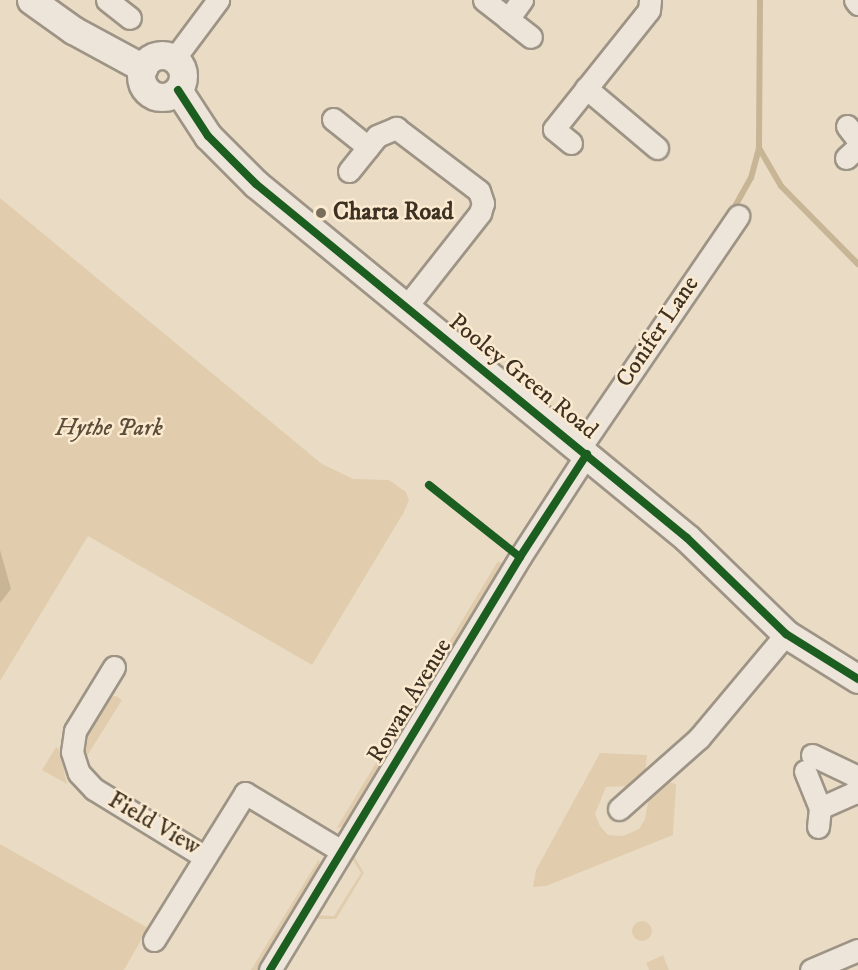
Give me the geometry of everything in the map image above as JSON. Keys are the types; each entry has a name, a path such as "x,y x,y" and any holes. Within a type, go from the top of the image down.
{"street":[{"path":"31,0 73,30 142,68"},
{"path":"106,0 130,18"},
{"path":"178,90 166,97 152,95 141,82 142,68 159,55 174,59 218,0"},
{"path":"484,0 531,37"},
{"path":"508,19 522,0"},
{"path":"572,143 554,129 648,10 650,0"},
{"path":"855,0 858,4"},
{"name":"Pooley Green Road","path":"174,59 183,74 178,90 208,136 256,184 584,451 724,572 786,634 858,679"},
{"path":"586,88 657,148"},
{"path":"333,119 368,147"},
{"path":"349,171 368,147 385,131 396,128 407,132 479,192 483,203 480,213 406,307"},
{"name":"Conifer Lane","path":"584,451 738,216"},
{"name":"Rowan Avenue","path":"270,970 584,451"},
{"path":"619,809 699,738 786,634"},
{"name":"Field View","path":"114,667 75,731 72,752 79,773 94,789 205,857 245,793 341,851"},
{"path":"858,777 808,763 819,817 854,793 858,786"},
{"path":"154,940 205,857"},
{"path":"812,970 858,950"}],"green space":[{"name":"Hythe Park","path":"0,198 322,464 353,479 389,480 406,492 409,500 404,512 312,665 88,536 0,681"},
{"path":"552,528 353,854 364,873 336,919 315,919 284,970 281,970 314,915 334,916 361,873 349,854"},
{"path":"498,561 506,566 346,825 336,829"},
{"path":"116,696 122,700 84,761 85,726 107,697"},
{"path":"56,747 59,749 67,784 42,770"},
{"path":"600,753 647,755 645,777 631,786 606,787 595,814 600,826 608,835 623,836 639,829 645,819 649,797 664,781 676,784 673,835 546,886 533,887 536,870"},
{"path":"0,844 148,928 124,970 0,970"},
{"path":"319,859 320,870 263,970 251,970"},
{"path":"642,921 649,924 652,931 649,938 642,941 635,938 632,931 635,924"},
{"path":"663,955 669,970 649,970 646,963"}],"shaded area":[{"path":"0,550 11,589 0,603"}],"waterway":[{"path":"760,0 759,148 781,186 858,264"},
{"path":"733,210 751,178 759,148"}],"cycle path":[{"path":"178,90 208,136 256,184 687,538 786,634 858,679"},
{"path":"270,970 520,557 587,454"},
{"path":"429,485 520,557"}],"place":[{"name":"Charta Road","path":"321,213"}]}
